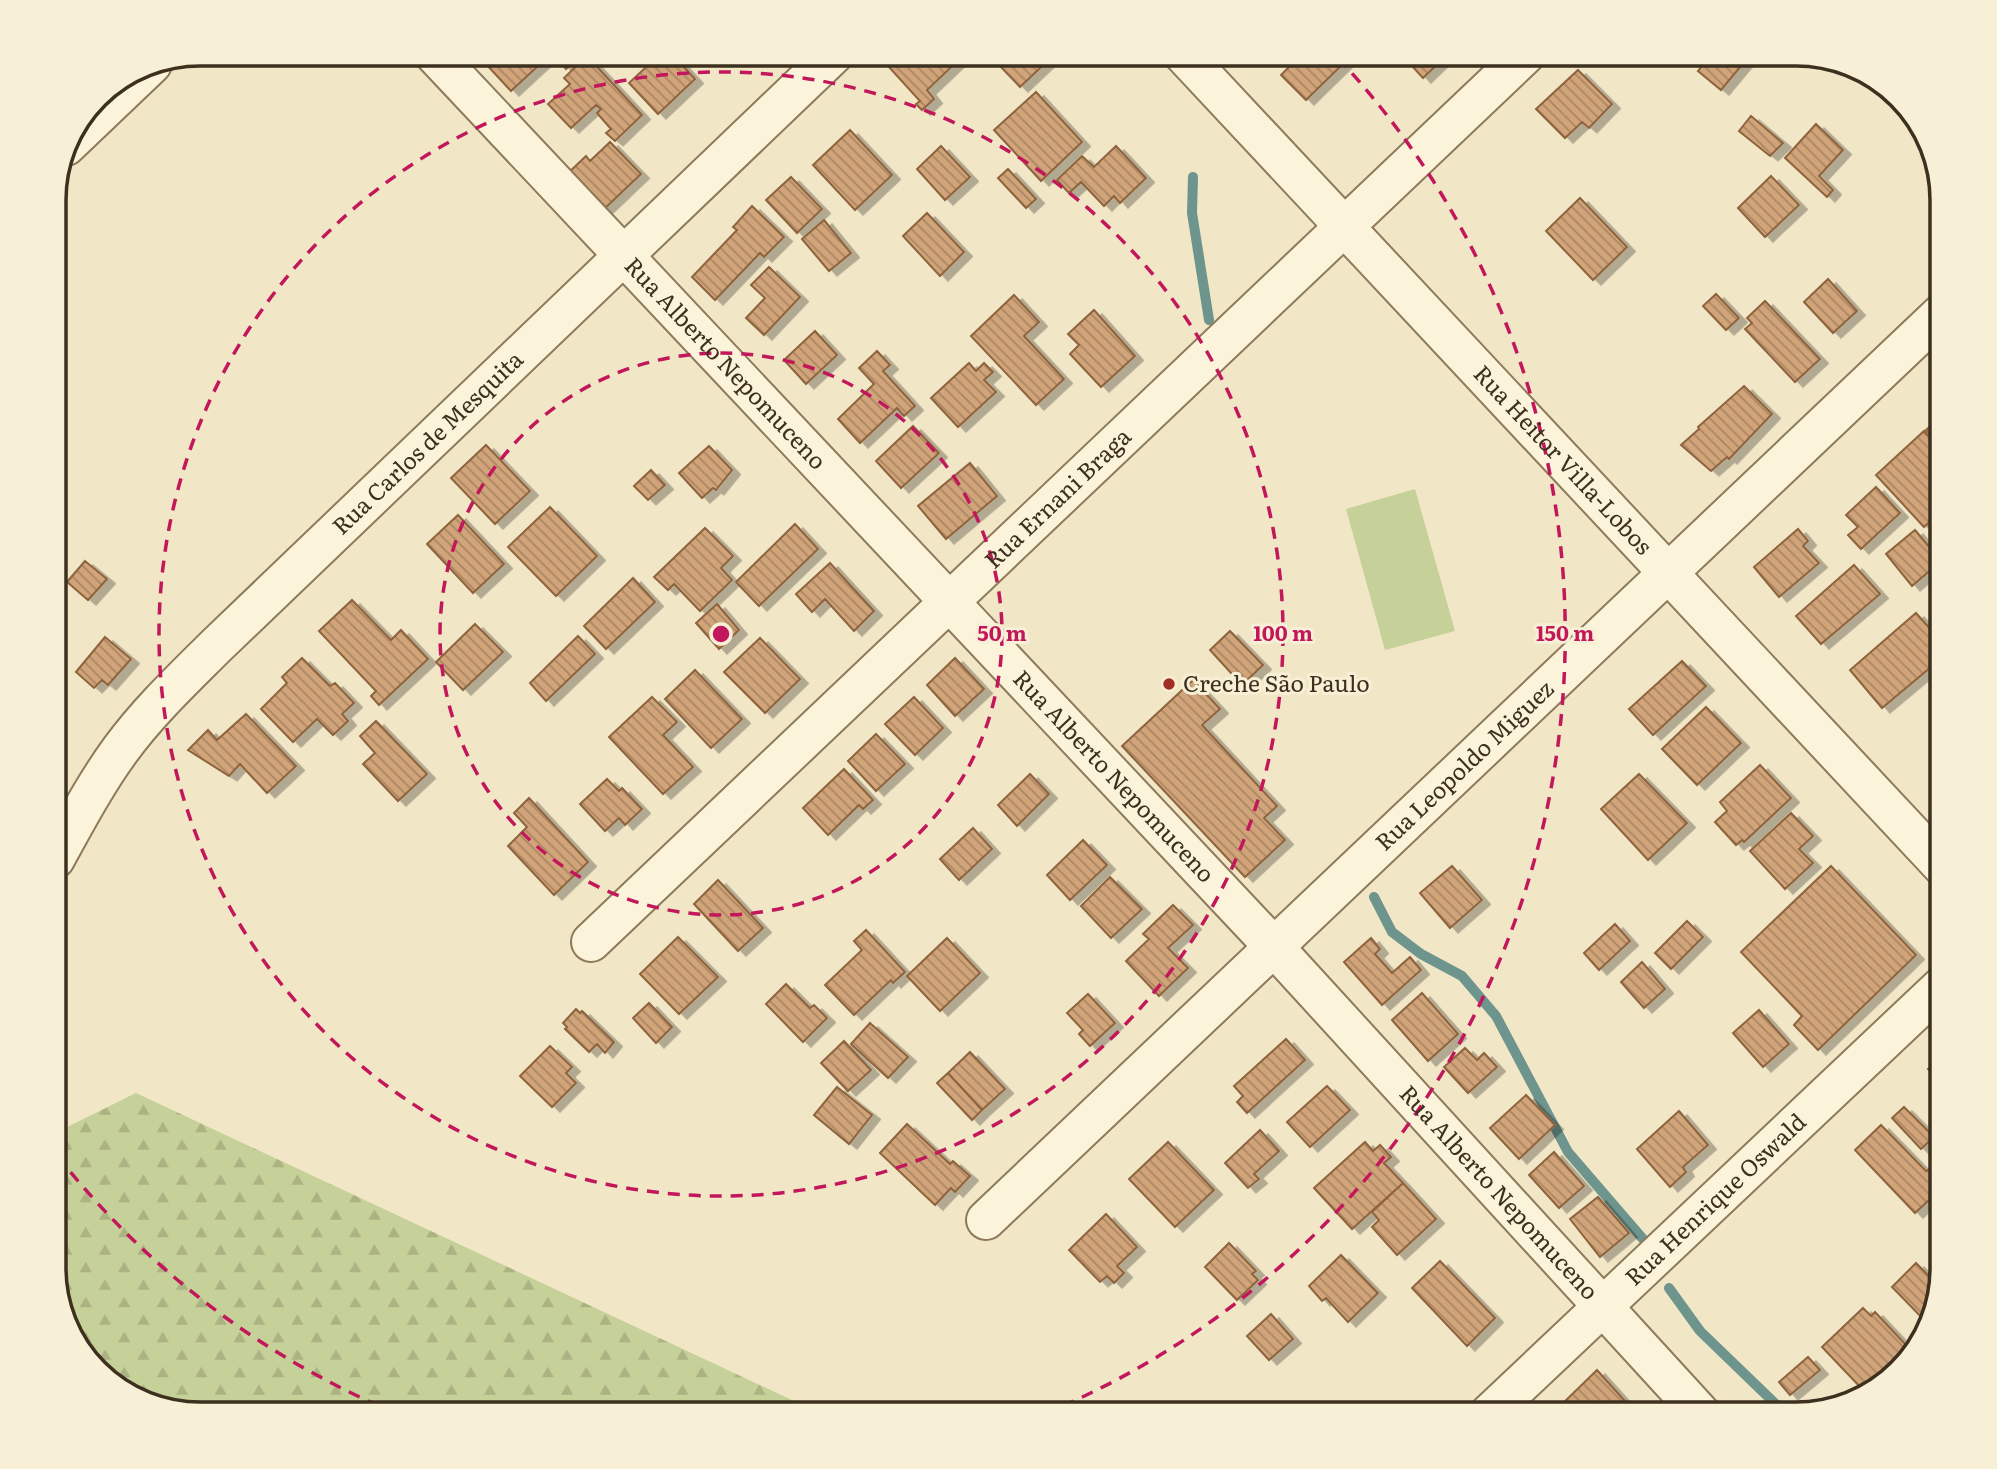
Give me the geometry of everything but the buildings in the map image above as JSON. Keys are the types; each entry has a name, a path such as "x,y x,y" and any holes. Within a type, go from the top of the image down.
{"street":[{"name":"Rua Alberto Nepomuceno","path":"445,66 1274,947 1690,1402"},
{"name":"Rua Carlos de Mesquita","path":"67,837 95,787 122,748 158,705 216,646 822,66"},
{"name":"Rua Heitor Villa-Lobos","path":"1194,66 1930,853"},
{"name":"Rua Ernani Braga","path":"591,942 1514,66"},
{"path":"93,120 125,90"},
{"name":"Rua Leopoldo Miguez","path":"986,1220 1930,324"},
{"name":"Rua Henrique Oswald","path":"1502,1402 1930,997"}],"green space":[{"path":"1415,489 1455,631 1385,650 1346,509"},
{"path":"136,1093 796,1402 191,1402 174,1400 141,1389 119,1375 100,1357 80,1328 71,1303 67,1278 67,1127"}],"waterway":[{"path":"1193,177 1192,213 1209,320"},
{"path":"1374,897 1392,932 1421,954 1462,976 1496,1016 1568,1152 1643,1239"},
{"path":"1669,1288 1700,1331 1774,1402"}],"place":[{"name":"Creche São Paulo","path":"1169,684"}]}
